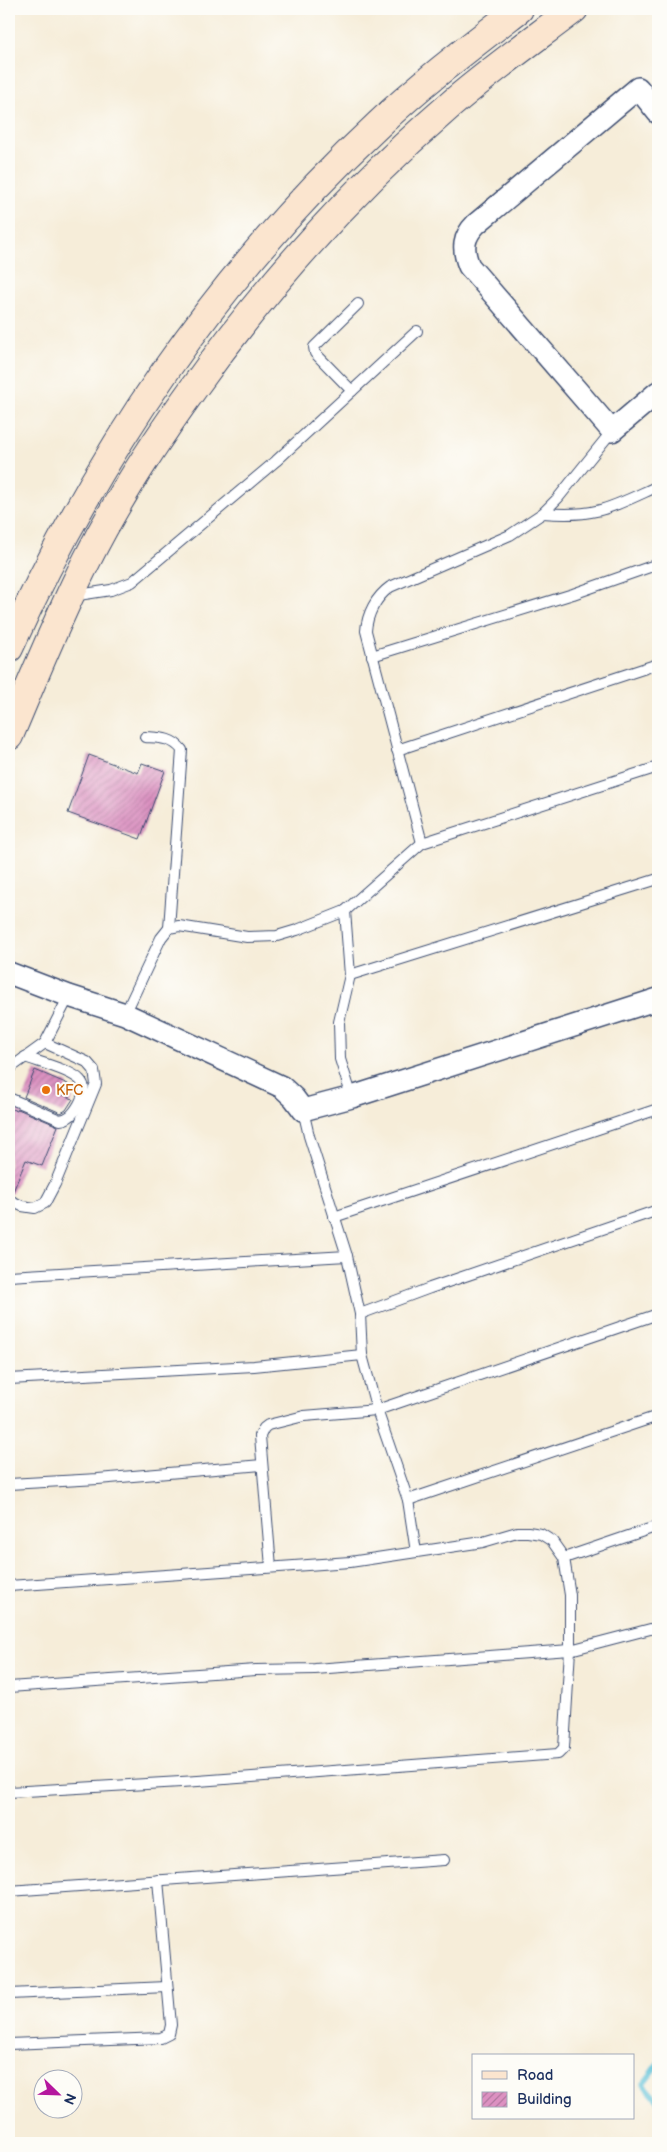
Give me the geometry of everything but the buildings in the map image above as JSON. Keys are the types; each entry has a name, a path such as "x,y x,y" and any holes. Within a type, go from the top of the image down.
{"main road":[{"path":"9,648 32,596 104,462 184,343 218,300 279,225 378,125 427,82 519,9"},
{"path":"9,736 86,561 145,459 227,342 265,293 344,206 448,107 574,9"}],"street":[{"path":"658,113 638,88 476,224 466,237 464,247 469,266 612,431 658,392"},
{"path":"9,973 69,996 125,1014 282,1087 303,1110 352,1097 658,999"}],"lane":[{"path":"352,391 315,353 314,347 358,304"},
{"path":"71,596 110,590 132,582 276,461 417,331"},
{"path":"422,843 366,631 367,621 374,604 384,591 390,587 510,535 543,513 558,498 612,431"},
{"path":"543,513 580,515 595,513 658,486"},
{"path":"372,656 573,594 658,564"},
{"path":"397,750 658,664"},
{"path":"125,1014 161,938 169,928 182,750 177,744 167,739 145,737"},
{"path":"169,928 179,926 247,937 276,936 297,930 345,912 422,843 658,768"},
{"path":"350,975 658,879"},
{"path":"345,912 350,975 339,1022 340,1059 352,1097"},
{"path":"9,1069 45,1043 69,996"},
{"path":"9,1200 22,1206 36,1208 45,1202 56,1184 96,1084 94,1070 87,1062 45,1043"},
{"path":"9,1098 60,1120 71,1116 83,1094 83,1085 80,1079 24,1057"},
{"path":"334,1217 658,1109"},
{"path":"303,1110 347,1256 360,1314 362,1355 377,1410 408,1500 416,1552"},
{"path":"360,1314 658,1210"},
{"path":"9,1276 347,1256"},
{"path":"272,1567 260,1436 264,1428 304,1416 377,1410 658,1314"},
{"path":"9,1379 254,1366 362,1355"},
{"path":"408,1500 658,1416"},
{"path":"9,1484 98,1479 262,1465"},
{"path":"564,1558 658,1526"},
{"path":"9,1586 350,1562 483,1542 518,1532 528,1532 541,1534 552,1541 564,1558 570,1594 570,1650 564,1748 558,1754 198,1781 9,1792"},
{"path":"9,1687 256,1670 316,1669 570,1650 658,1627"},
{"path":"9,1891 444,1860"},
{"path":"9,2044 164,2037 171,2030 158,1880"},
{"path":"9,1994 167,1987"}],"waterway":[{"path":"658,2064 643,2084 658,2101"}],"place":[{"name":"KFC","path":"46,1090"}]}
